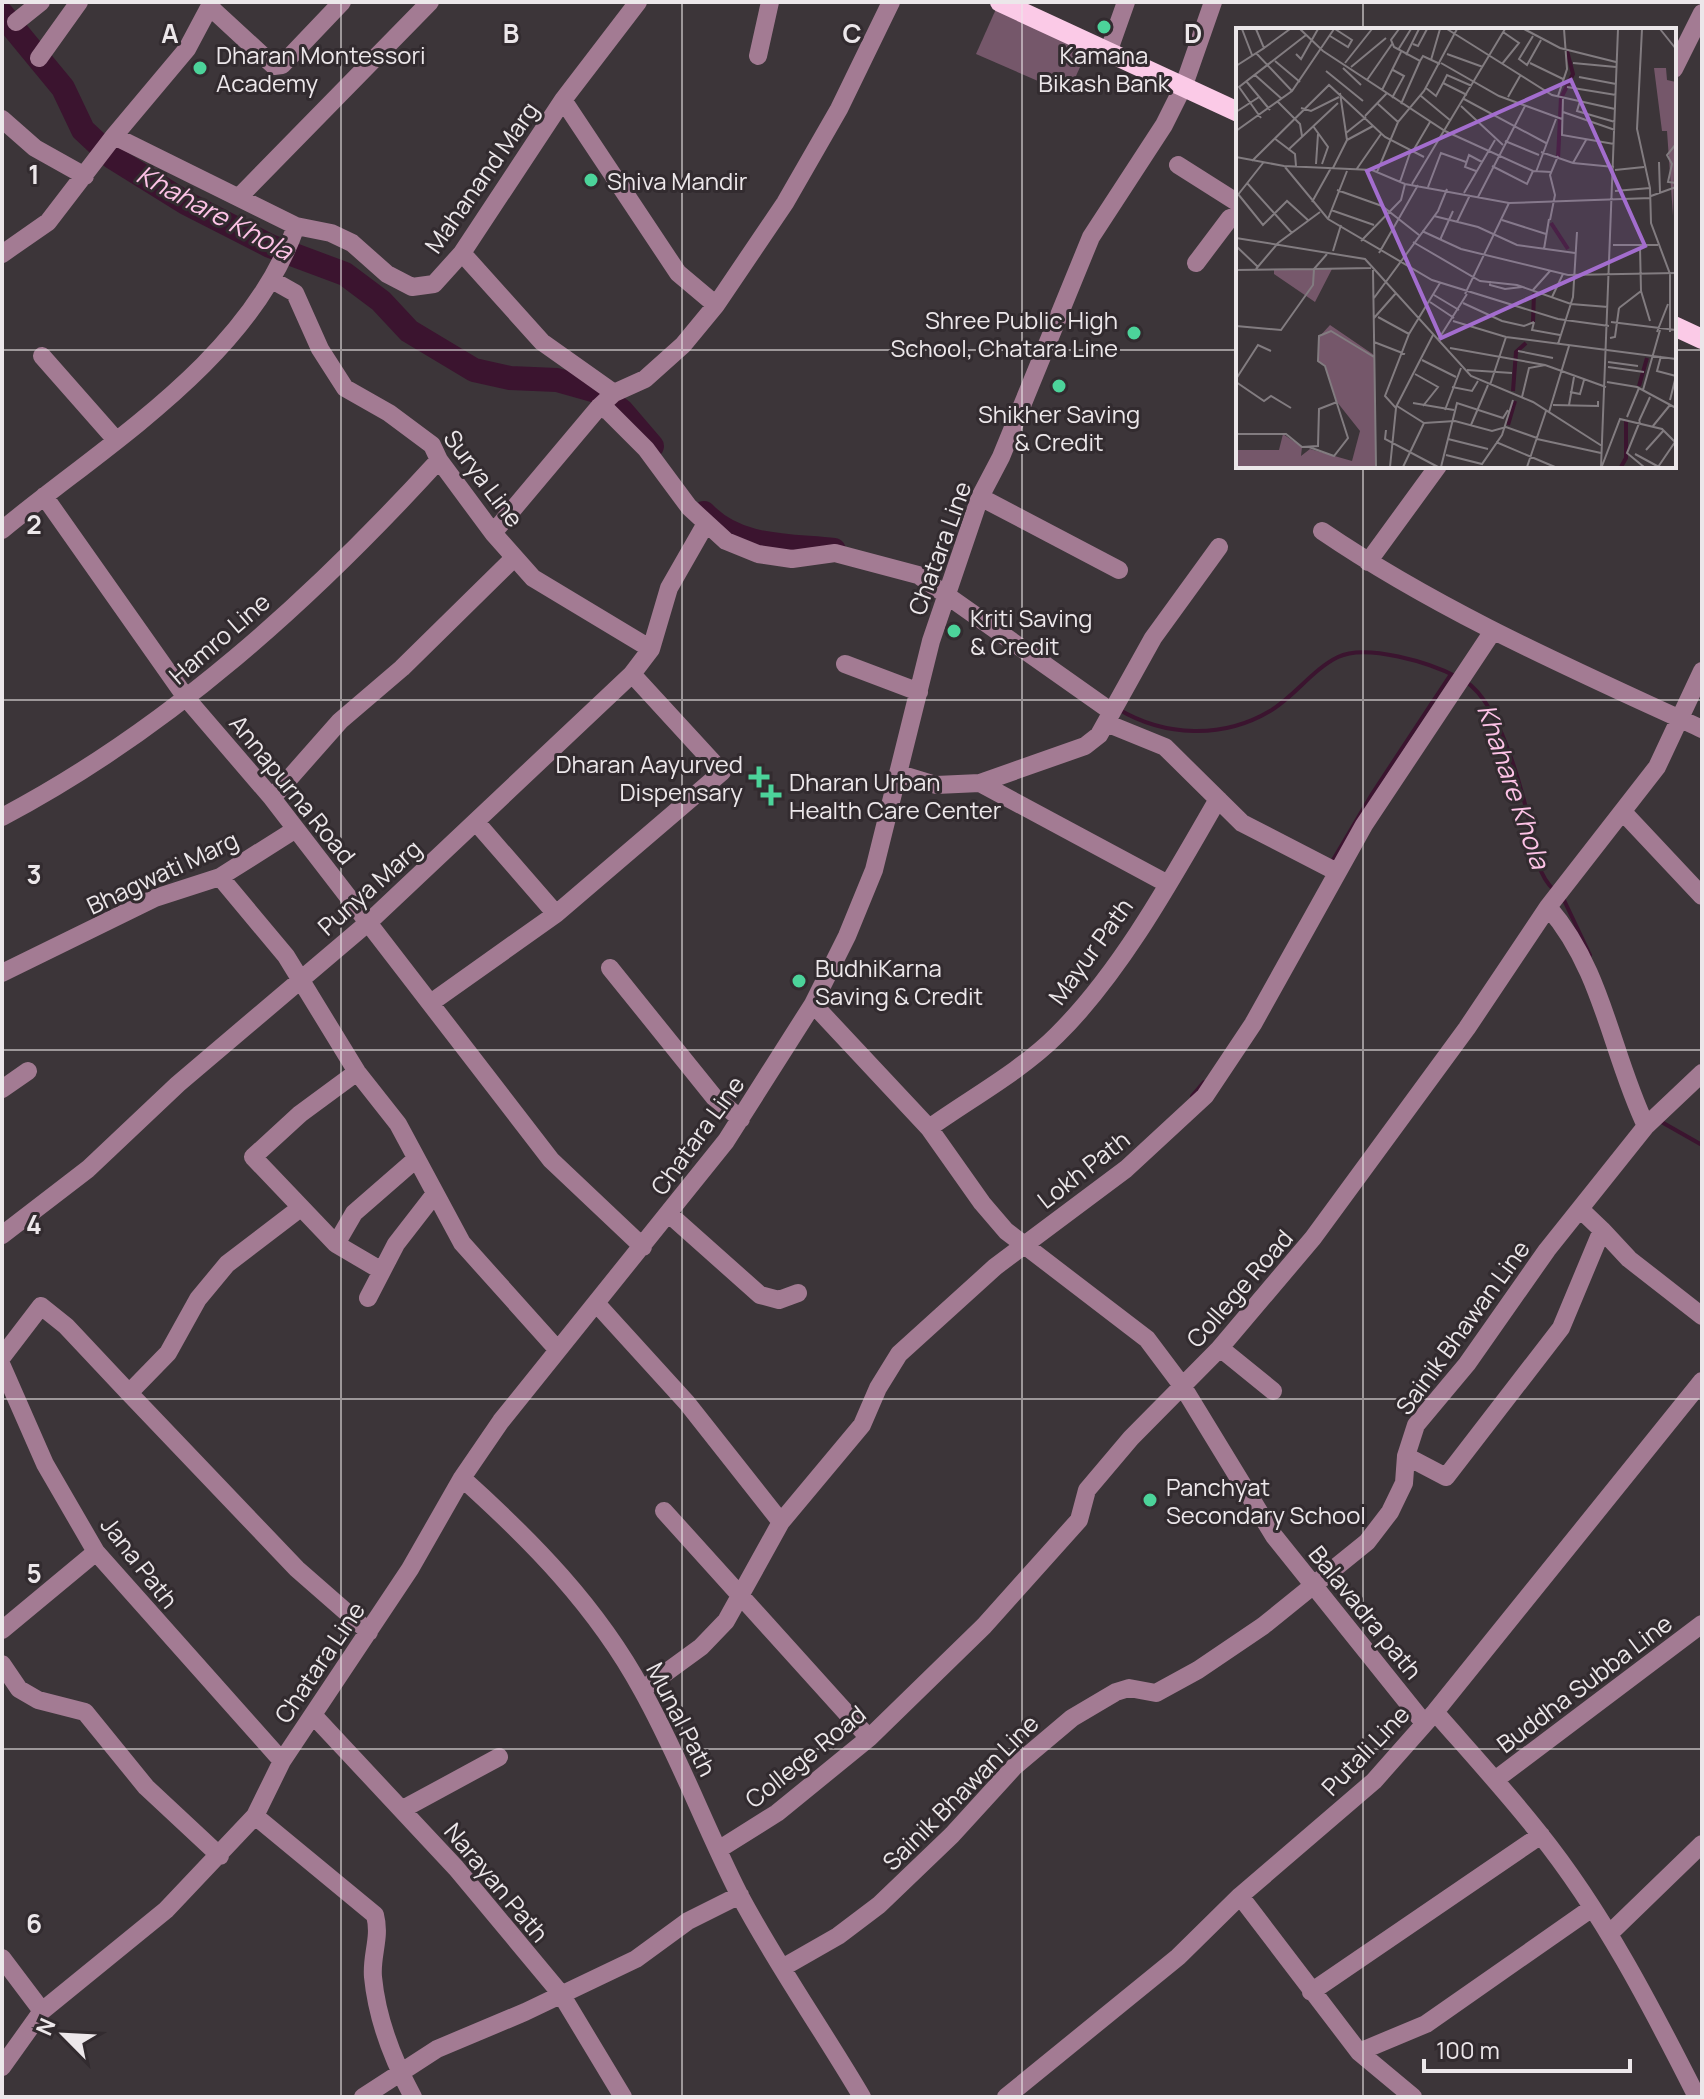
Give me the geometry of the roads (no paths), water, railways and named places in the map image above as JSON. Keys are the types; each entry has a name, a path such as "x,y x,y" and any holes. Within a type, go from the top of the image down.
{"main road":[{"path":"1000,2 1236,111"},
{"path":"1676,327 1702,339"}],"street":[{"path":"16,22 41,2"},
{"path":"39,58 79,2"},
{"path":"2,254 48,222 187,49 211,4 274,66 282,65 342,2"},
{"path":"240,196 430,2"},
{"name":"Mahanand Marg","path":"111,140 240,196 293,234 331,233 352,243 387,274 412,287 434,284 462,253 563,100 638,2"},
{"path":"758,56 770,2"},
{"path":"493,533 605,401 645,379 683,345 716,305 785,203 831,122 891,2"},
{"path":"1109,50 1126,2"},
{"name":"Chatara Line","path":"2,2067 42,2011 166,1910 255,1816 282,1761 369,1632 462,1478 556,1348 643,1247 741,1119 813,1004 847,936 874,870 946,588 980,497 1001,457 1091,237 1164,125 1184,85 1213,2"},
{"path":"1676,65 1702,13"},
{"path":"1684,50 1702,59"},
{"path":"563,100 678,273 716,305"},
{"path":"2,119 35,148 90,170"},
{"path":"1178,165 1236,213 1196,263"},
{"path":"2,530 173,392 244,321 272,280 293,234"},
{"path":"462,253 542,342 605,401 608,411 646,449 705,525 726,541 758,554 792,559 835,553 918,575 946,588 1165,747 1242,823 1337,872"},
{"name":"Surya Line","path":"272,280 295,293 320,349 345,388 418,432 432,445 439,460 493,533 533,578 651,649"},
{"path":"42,356 116,440"},
{"name":"Hamro Line","path":"2,817 187,699 359,548 439,460"},
{"path":"1368,562 1437,468"},
{"name":"Annapurna Road","path":"44,496 187,699 272,798 370,921 551,1160 643,1247"},
{"path":"980,497 1119,570"},
{"name":"Punya Marg","path":"2,1235 88,1169 178,1084 370,921 632,674 651,649 669,588 705,525"},
{"path":"1322,531 1421,595 1624,696 1702,729"},
{"path":"900,774 936,785 980,783 1085,746 1099,735 1153,638 1219,547"},
{"path":"272,798 340,721 402,668 514,558"},
{"name":"Lokh Path","path":"642,1690 701,1647 726,1621 781,1522 862,1425 878,1388 899,1354 1023,1246 1126,1169 1205,1096 1253,1024 1364,825 1493,631"},
{"path":"845,664 919,692"},
{"name":"College Road","path":"718,1850 777,1813 869,1738 1019,1590 1079,1520 1087,1490 1131,1438 1220,1348 1313,1238 1467,1028 1565,884 1657,767 1702,671"},
{"path":"432,1002 556,914 722,772 632,674"},
{"path":"980,783 1166,883"},
{"name":"Mayur Path","path":"929,1128 1054,1038 1116,965 1218,799"},
{"path":"1623,812 1702,896"},
{"path":"476,822 556,914"},
{"name":"Bhagwati Marg","path":"2,973 155,898 220,877 296,829"},
{"path":"220,877 286,956 357,1072 398,1124 462,1243 556,1348"},
{"path":"1550,905 1568,930 1596,985 1622,1071 1653,1120"},
{"path":"610,968 714,1097 741,1119"},
{"name":"Balavadra path","path":"813,1004 929,1128 982,1203 1023,1246 1147,1339 1183,1387 1239,1482 1314,1586 1430,1717 1495,1780 1541,1835 1609,1934 1652,2007 1697,2097"},
{"path":"2,1089 28,1071"},
{"path":"357,1072 300,1114 253,1157 299,1209 336,1244 382,1271"},
{"name":"Sainik Bhawan Line","path":"782,1968 838,1936 879,1905 952,1835 1015,1766 1072,1718 1116,1692 1129,1688 1156,1693 1198,1670 1314,1586 1367,1542 1390,1512 1404,1483 1406,1456 1416,1425 1467,1364 1580,1209 1653,1120 1702,1073"},
{"path":"336,1244 354,1213 416,1159"},
{"path":"368,1298 396,1244 434,1195"},
{"path":"129,1393 168,1353 198,1299 227,1264 299,1209"},
{"path":"1580,1209 1629,1259 1702,1316"},
{"path":"669,1214 748,1288 779,1300 798,1293"},
{"path":"1406,1456 1440,1476 1446,1477 1451,1472 1561,1328 1602,1230"},
{"path":"596,1303 687,1403 781,1522"},
{"path":"2,1357 41,1306 66,1326 297,1569 369,1632"},
{"path":"1220,1348 1273,1391"},
{"name":"Jana Path","path":"2,1366 45,1464 96,1552 282,1761"},
{"name":"Putali Line","path":"1006,2097 1178,1957 1240,1896 1374,1781 1430,1717 1702,1381"},
{"name":"Munal Path","path":"462,1478 516,1527 572,1586 613,1641 642,1690 740,1895 862,2097"},
{"path":"664,1511 869,1738"},
{"path":"2,1630 96,1552"},
{"name":"Buddha Subba Line","path":"1495,1780 1702,1624"},
{"path":"2,1664 19,1689 38,1700 85,1712 146,1787 220,1856"},
{"name":"Narayan Path","path":"313,1715 403,1809 561,1994 623,2097"},
{"path":"403,1809 499,1757"},
{"path":"255,1816 375,1915 379,1931 372,1974 380,2016 399,2072 413,2097"},
{"path":"1311,1992 1541,1835"},
{"path":"1609,1934 1702,1844"},
{"path":"363,2097 437,2049 636,1959 688,1921 740,1895"},
{"path":"1240,1896 1359,2052 1413,2097"},
{"path":"1359,2052 1426,2024 1592,1908"},
{"path":"2,1958 42,2011"}],"waterway":[{"name":"Khahare Khola","path":"2,14 63,88 83,130 112,157 186,203 270,246 345,274 381,301 409,331 474,370 510,378 557,380 596,391 622,411 652,446"},
{"name":"Khahare Khola","path":"704,513 718,525 748,539 782,546 834,550"},
{"name":"Khahare Khola","path":"1118,709 1155,725 1174,729 1214,730 1233,726 1270,711 1329,662 1350,653 1398,656 1457,677"},
{"path":"1333,860 1372,794 1451,674"},
{"name":"Khahare Khola","path":"1465,681 1487,704 1504,739 1522,793 1538,863 1554,890"},
{"name":"Khahare Khola","path":"1563,898 1590,955"},
{"path":"1192,1096 1204,1082"},
{"name":"Khahare Khola","path":"1658,1120 1702,1145"}],"place":[{"name":"Kamana Bikash Bank","path":"1104,27"},
{"name":"Dharan Montessori Academy","path":"200,68"},
{"name":"Shiva Mandir","path":"591,180"},
{"name":"Shree Public High School, Chatara Line","path":"1134,333"},
{"name":"Shikher Saving & Credit","path":"1059,386"},
{"name":"Kriti Saving & Credit","path":"954,631"},
{"name":"Dharan Aayurved Dispensary","path":"759,777"},
{"name":"Dharan Urban Health Care Center","path":"771,795"},
{"name":"BudhiKarna Saving & Credit","path":"799,981"},
{"name":"Panchyat Secondary School","path":"1150,1500"}]}
